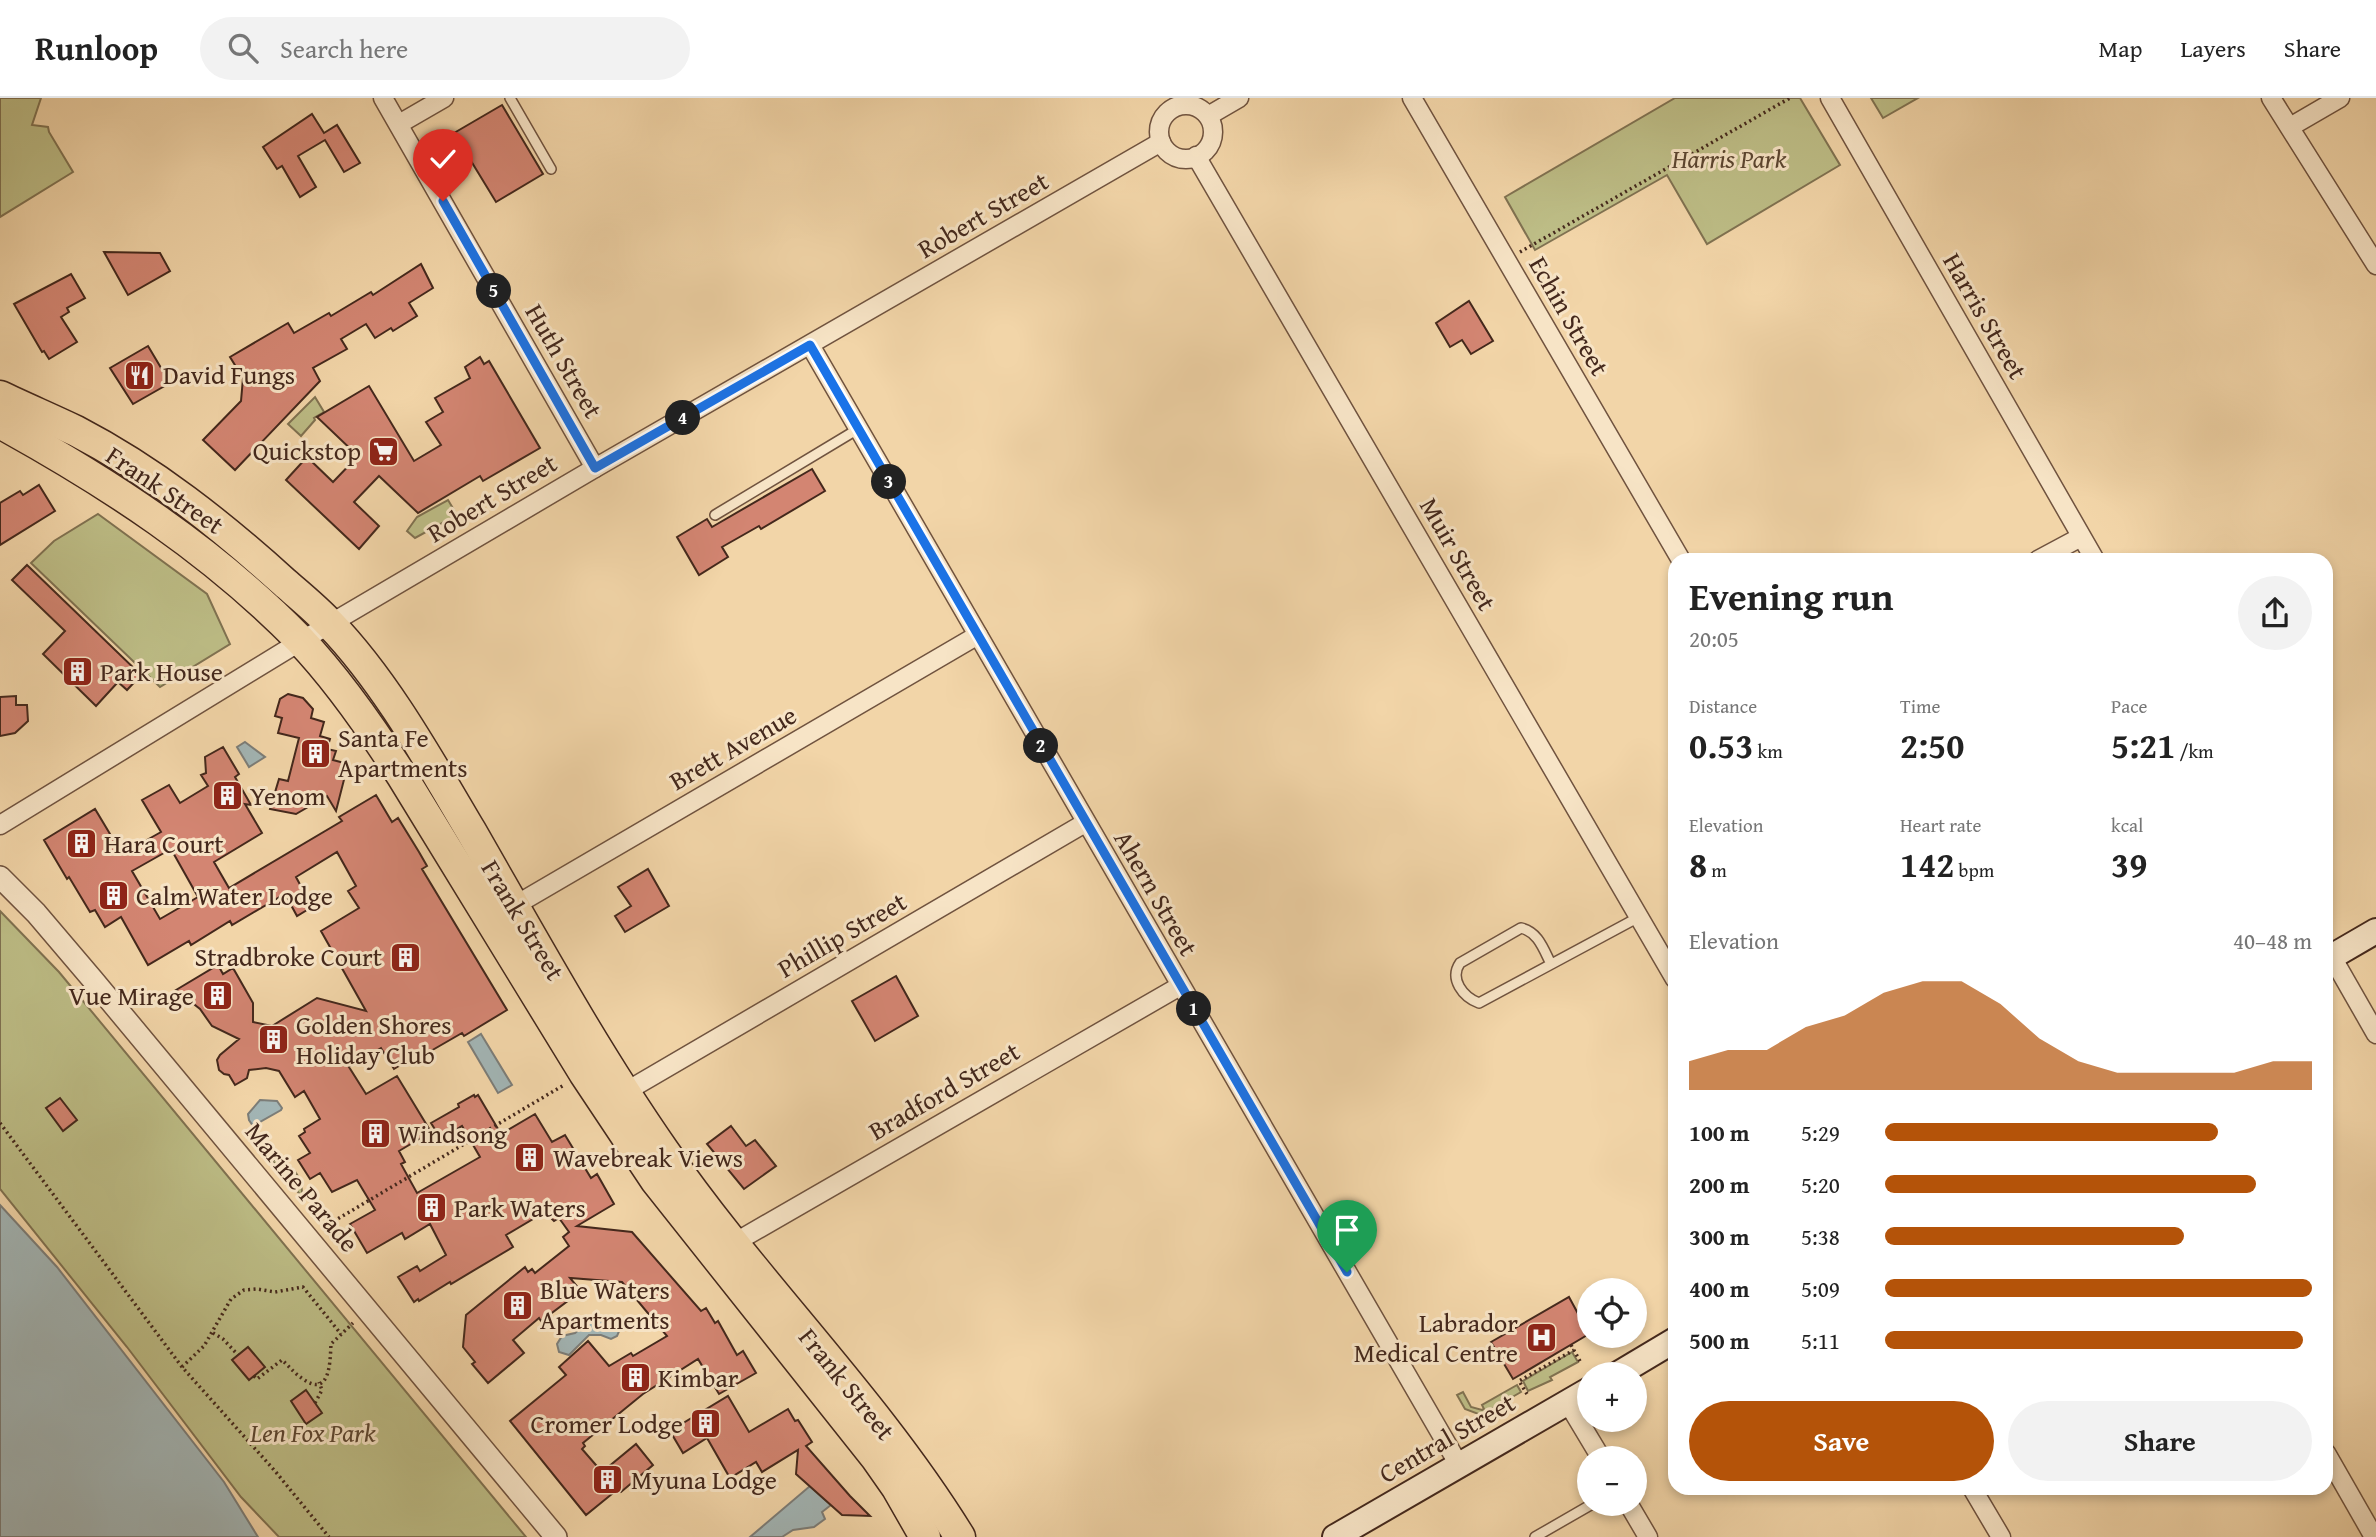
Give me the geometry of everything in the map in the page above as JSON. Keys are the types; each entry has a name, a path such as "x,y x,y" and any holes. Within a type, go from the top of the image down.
{"highway":[{"name":"Frank Street","path":"0,396 75,431 194,505 245,546 331,624 370,674 424,752 625,1092 664,1152 889,1436 960,1537"},
{"name":"Frank Street","path":"0,423 105,484 179,534 235,580 301,641 372,729 584,1073 656,1181 876,1458 925,1537"}],"main road":[{"path":"2333,952 2376,931"},
{"path":"1638,1362 1668,1344"},
{"name":"Central Street","path":"1335,1537 1577,1397"}],"street":[{"name":"Huth Street","path":"383,98 595,468"},
{"path":"399,124 444,98"},
{"path":"1208,116 1239,98"},
{"name":"Echin Street","path":"1412,98 1677,553"},
{"name":"Harris Street","path":"1830,98 2091,553"},
{"path":"2272,98 2376,265"},
{"path":"2290,127 2340,98"},
{"path":"1166,104 1193,106 1208,116 1211,141 1206,149 1196,156 1184,159 1168,152 1161,142 1159,128 1166,104"},
{"name":"Robert Street","path":"0,825 301,641 595,468 1161,142"},
{"name":"Muir Street","path":"1196,156 1668,967"},
{"name":"Ahern Street","path":"810,345 1459,1465"},
{"path":"2051,553 2081,537"},
{"name":"Brett Avenue","path":"514,906 978,635"},
{"name":"Phillip Street","path":"625,1092 1085,823"},
{"name":"Marine Parade","path":"0,877 36,913 93,980 556,1537"},
{"path":"2333,961 2376,1034"},
{"name":"Bradford Street","path":"734,1242 1180,986"},
{"path":"2333,1465 2374,1537"},
{"path":"1976,1495 2001,1537"},
{"path":"1636,1516 1648,1537"}],"lane":[{"path":"510,98 551,169"},
{"path":"715,515 858,429"},
{"path":"1551,964 1536,936 1530,930 1521,928 1460,963 1455,969 1456,979 1468,999 1479,1003 1639,917"},
{"path":"1535,1537 1577,1513"}],"path":[{"path":"1506,260 1790,98"},
{"path":"322,1228 584,1073"},
{"path":"0,1123 182,1367 275,1471 329,1537"},
{"path":"182,1367 204,1346 231,1299 244,1290 275,1292 303,1287 341,1334 331,1344 329,1373 320,1382 307,1382 282,1360 257,1379 254,1376"},
{"path":"213,1332 238,1355"},
{"path":"1527,1394 1519,1381 1572,1347 1580,1362"},
{"path":"315,1403 322,1390 320,1382"}],"green space":[{"path":"0,98 41,98 32,125 48,127 73,172 0,217"},
{"name":"Harris Park","path":"1675,98 1800,98 1840,165 1707,244 1667,175 1535,250 1505,197"},
{"path":"1871,98 1918,98 1883,118"},
{"path":"315,397 324,412 314,418 301,436 288,424"},
{"path":"448,500 457,515 415,538 407,531 417,517"},
{"path":"98,514 207,594 230,644 160,687 31,563 54,541"},
{"name":"Len Fox Park","path":"0,911 59,972 526,1537 279,1537 241,1497 127,1347 0,1189"},
{"path":"271,1159 295,1171 301,1182 302,1197"},
{"path":"1572,1352 1578,1362 1550,1377 1552,1380 1528,1391 1523,1381"},
{"path":"1517,1385 1521,1392 1481,1415 1465,1409 1457,1395 1463,1392 1471,1407 1482,1410 1482,1405"}],"shaded area":[{"path":"245,742 265,757 249,767 237,747"},
{"path":"481,1034 512,1085 498,1093 468,1042"},
{"path":"260,1100 277,1101 282,1108 253,1126 248,1114"},
{"path":"0,1205 57,1267 224,1482 258,1537 0,1537"},
{"path":"597,1319 615,1322 620,1329 617,1336 611,1339 601,1335 589,1335 569,1355 559,1352 557,1344 562,1336 575,1333 589,1321"},
{"path":"810,1486 831,1505 822,1512 825,1519 814,1527 793,1530 782,1537 750,1537"}],"building":[{"path":"502,105 543,174 496,202 454,133"},
{"path":"312,114 324,133 337,125 360,163 344,172 325,140 298,156 316,187 300,197 282,166 277,169 263,147"},
{"path":"104,252 160,253 170,271 128,295"},
{"path":"421,264 433,288 409,303 417,316 393,331 391,328 375,338 366,324 341,339 347,349 313,368 320,381 235,470 203,440 241,401 243,378 230,357 288,323 294,333 329,313 331,316 371,292 373,295"},
{"path":"71,274 85,298 67,308 69,312 61,317 77,342 49,359 44,351 42,352 14,304"},
{"path":"1469,301 1493,341 1471,354 1462,340 1450,347 1436,323"},
{"name":"David Fungs","path":"148,346 170,383 133,404 110,368"},
{"path":"480,357 484,364 489,361 540,448 483,481 480,476 418,513 379,476 354,502 379,526 359,549 286,480 307,457 333,482 358,456 317,417 369,386 414,461 441,445 426,422 443,412 435,398 470,378 465,367"},
{"path":"812,469 825,491 761,529 759,526 722,547 728,557 699,575 677,537 707,519 712,527"},
{"path":"39,485 55,511 0,545 0,503 20,491 23,495"},
{"path":"27,565 141,675 127,690 118,682 96,706 43,654 65,631 12,580"},
{"name":"Santa Fe Apartments","path":"288,694 303,698 313,709 311,718 324,722 320,736 330,739 327,749 336,751 333,760 348,764 336,811 327,796 296,814 270,809 279,779 288,781 299,738 278,733 282,718 275,716 280,699"},
{"path":"16,696 16,705 27,705 28,721 15,733 0,736 0,697"},
{"path":"223,747 239,774 235,777 251,805 245,804 262,833 214,862 229,888 342,821 339,817 376,795 392,822 398,818 419,852 427,866 422,869 507,1010 464,1036 462,1033 429,1052 427,1049 394,1069 381,1048 349,1067 366,1094 397,1076 431,1132 399,1151 405,1162 401,1164 417,1193 480,1157 462,1126 441,1139 431,1123 459,1107 458,1104 478,1095 501,1134 535,1114 552,1142 565,1135 591,1178 597,1174 614,1204 577,1226 632,1232 701,1311 706,1308 715,1323 718,1321 737,1355 743,1351 756,1373 719,1394 698,1359 643,1394 583,1443 585,1446 582,1449 602,1472 636,1444 653,1465 621,1492 618,1489 586,1515 510,1421 566,1375 559,1367 588,1341 609,1366 631,1353 633,1356 667,1336 622,1282 570,1278 581,1291 541,1321 539,1318 513,1340 524,1353 488,1383 472,1364 475,1362 463,1347 466,1315 525,1267 528,1272 532,1269 535,1273 569,1246 563,1237 569,1232 559,1218 554,1221 545,1212 506,1235 513,1247 451,1284 450,1282 414,1302 398,1277 417,1266 420,1271 446,1255 430,1224 405,1239 402,1233 367,1253 350,1224 375,1210 357,1180 332,1192 320,1173 310,1179 298,1160 310,1153 299,1136 305,1132 304,1129 320,1119 304,1091 295,1097 279,1071 266,1068 249,1070 247,1078 235,1085 229,1075 219,1070 217,1060 239,1039 212,1026 200,1009 176,990 218,965 223,974 233,968 253,1003 253,1022 272,1026 317,998 366,1011 321,931 359,908 348,891 356,886 337,852 296,877 312,907 297,916 285,894 232,925 230,921 191,945 189,941 148,965 121,917 105,927 95,910 90,912 44,840 95,809 122,854 161,832 142,800 169,785 180,803 208,786 201,775 206,773 205,757","holes":["171,849 198,897 160,919 132,871"]},
{"path":"648,869 669,906 625,932 615,916 631,906 618,887"},
{"path":"896,976 918,1016 875,1041 852,1001"},
{"path":"60,1098 77,1120 63,1131 46,1108"},
{"path":"731,1126 746,1146 755,1140 776,1166 744,1189 707,1144"},
{"name":"Labrador Medical Centre","path":"1569,1297 1577,1312 1577,1341 1513,1379 1491,1342"},
{"path":"248,1347 265,1367 249,1380 232,1360"},
{"path":"306,1390 322,1413 306,1424 291,1401"},
{"path":"728,1396 749,1432 788,1409 812,1442 806,1446 870,1516 842,1515 796,1474 798,1450 762,1472 756,1462 730,1478 707,1438 683,1453 670,1431"}],"place":[{"name":"David Fungs","path":"140,375"},
{"name":"Quickstop","path":"384,451"},
{"name":"Park House","path":"77,672"},
{"name":"Santa Fe Apartments","path":"315,753"},
{"name":"Yenom","path":"227,796"},
{"name":"Hara Court","path":"81,844"},
{"name":"Calm Water Lodge","path":"113,896"},
{"name":"Stradbroke Court","path":"405,957"},
{"name":"Vue Mirage","path":"217,996"},
{"name":"Golden Shores Holiday Club","path":"273,1040"},
{"name":"Windsong","path":"375,1134"},
{"name":"Wavebreak Views","path":"530,1158"},
{"name":"Park Waters","path":"431,1208"},
{"name":"Blue Waters Apartments","path":"517,1305"},
{"name":"Labrador Medical Centre","path":"1541,1338"},
{"name":"Kimbar","path":"635,1378"},
{"name":"Cromer Lodge","path":"706,1424"},
{"name":"Myuna Lodge","path":"608,1480"}],"route":[{"path":"443,201 595,468 810,345 1347,1272"}]}
